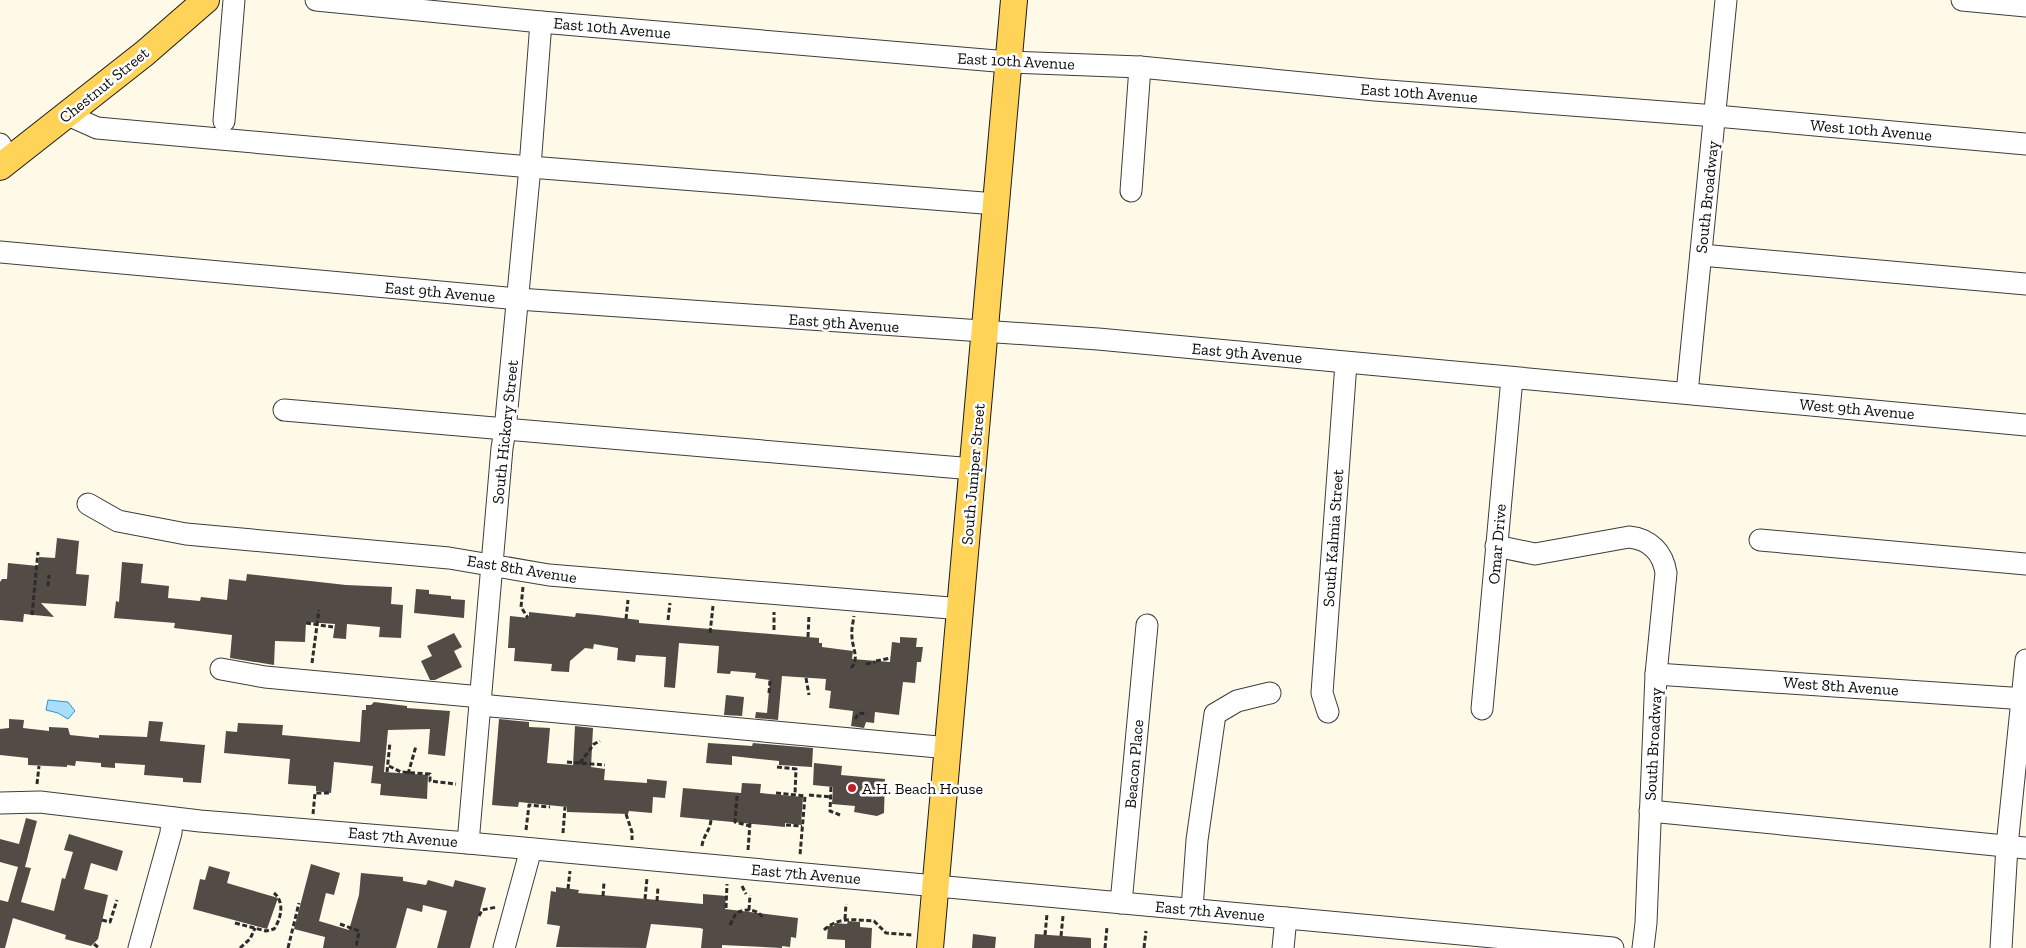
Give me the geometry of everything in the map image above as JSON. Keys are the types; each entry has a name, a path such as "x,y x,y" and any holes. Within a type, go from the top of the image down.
{"main road":[{"name":"South Juniper Street","path":"931,942 962,609 1014,0"},
{"name":"Chestnut Street","path":"3,157 68,115 145,52 199,2"}],"street":[{"path":"224,120 234,0"},
{"name":"East 10th Avenue","path":"316,0 540,22 1008,62 1140,67 1375,90 1716,116"},
{"name":"South Broadway","path":"1687,393 1716,116 1726,0"},
{"path":"1962,0 2026,6"},
{"name":"South Hickory Street","path":"468,843 502,448 530,168 540,22"},
{"path":"1131,192 1140,67"},
{"path":"68,115 97,128 530,168 996,204"},
{"name":"West 10th Avenue","path":"1716,116 2026,144"},
{"name":"East 9th Avenue","path":"0,252 518,299 986,333 1098,339 1687,393"},
{"path":"1702,255 2026,284"},
{"name":"South Kalmia Street","path":"1328,712 1322,693 1346,363"},
{"name":"Omar Drive","path":"1482,709 1512,378"},
{"name":"West 9th Avenue","path":"1687,393 2026,425"},
{"path":"284,410 974,469"},
{"name":"East 8th Avenue","path":"88,504 118,521 179,533 410,553 493,565 525,572 962,609"},
{"name":"South Broadway","path":"1496,546 1535,554 1629,537 1639,538 1652,546 1664,559 1666,573 1656,674 1646,923 1643,948"},
{"path":"1760,540 2026,564"},
{"name":"Beacon Place","path":"1121,903 1147,625"},
{"path":"2001,948 2016,847 2026,660"},
{"path":"221,669 481,701 949,748"},
{"name":"West 8th Avenue","path":"1656,674 2024,699"},
{"path":"1192,910 1197,840 1215,714 1237,701 1270,693"},
{"name":"East 7th Avenue","path":"0,804 40,802 172,818 468,843 1613,948"},
{"path":"1650,811 2016,847"},
{"path":"139,948 171,833 172,818"},
{"path":"504,948 531,849"},
{"path":"1283,948 1286,918"}],"path":[{"path":"32,615 38,552"},
{"path":"525,572 522,607 528,618"},
{"path":"48,586 49,575"},
{"path":"710,633 713,603"},
{"path":"774,608 774,630"},
{"path":"310,681 319,610"},
{"path":"808,637 810,612"},
{"path":"851,668 854,666 856,652 852,638 854,616"},
{"path":"306,623 332,627"},
{"path":"866,664 888,659"},
{"path":"806,678 809,695"},
{"path":"769,693 770,680"},
{"path":"855,719 859,713 867,714"},
{"path":"580,764 594,744 600,741"},
{"path":"387,772 390,742"},
{"path":"408,773 416,746"},
{"path":"567,762 605,765"},
{"path":"389,766 408,773 430,774 430,781 462,784"},
{"path":"777,767 796,769 795,794"},
{"path":"831,787 830,811 840,815"},
{"path":"312,830 315,793 330,793"},
{"path":"776,793 805,796 798,873"},
{"path":"810,795 831,797"},
{"path":"737,796 735,822 750,824 748,840"},
{"path":"527,824 529,805 550,807"},
{"path":"563,827 565,807"},
{"path":"626,814 632,832 630,858"},
{"path":"702,845 704,837 710,831 711,820"},
{"path":"786,825 802,826"},
{"path":"726,908 728,867"},
{"path":"603,896 604,882"},
{"path":"645,899 646,886"},
{"path":"657,901 658,887"},
{"path":"235,922 266,931 276,927 281,904 274,893"},
{"path":"749,910 750,895"},
{"path":"102,920 110,922 117,900"},
{"path":"288,948 298,903"},
{"path":"845,920 846,904"},
{"path":"730,925 736,913 749,910 758,912 764,920"},
{"path":"824,930 830,924 845,920 874,922 886,933 931,942"},
{"path":"1045,935 1046,922"},
{"path":"1061,936 1062,923"},
{"path":"340,924 359,931 356,948"},
{"path":"1105,948 1107,927"},
{"path":"240,948 250,939 255,928"},
{"path":"1144,948 1146,931"},
{"path":"94,944 99,948"}],"water":[{"path":"48,700 68,702 75,711 68,719 58,713 46,710"}],"building":[{"path":"57,538 79,541 76,574 89,575 86,606 41,603 54,617 24,614 23,622 0,620 0,582 2,579 7,579 8,563 38,566 39,557 55,558"},
{"path":"122,562 143,564 141,583 169,586 168,598 200,601 201,597 227,600 229,579 246,581 247,574 346,585 392,587 391,604 403,605 401,638 379,637 380,627 347,624 346,639 333,638 335,624 306,622 305,642 275,641 274,665 230,658 232,635 174,628 175,623 114,618 116,601 119,602"},
{"path":"416,589 429,590 429,594 451,596 451,599 465,600 464,618 414,613"},
{"path":"529,612 575,617 576,613 639,620 639,623 819,638 819,643 822,643 822,647 853,651 852,659 890,662 892,642 900,643 900,637 917,638 916,647 923,647 921,662 917,662 915,683 903,682 899,715 875,712 874,723 866,722 864,728 851,726 853,711 829,708 831,691 825,690 826,679 782,676 778,720 755,718 756,712 767,713 770,680 755,678 756,673 731,671 730,674 717,673 719,646 679,643 675,688 664,687 666,657 636,655 635,662 617,660 618,648 594,644 593,649 585,648 570,661 569,672 551,671 552,664 514,661 515,648 508,648 510,616 529,618"},
{"path":"454,633 462,647 454,651 462,667 435,680 430,680 421,661 432,656 427,646"},
{"path":"726,695 744,697 742,716 724,715"},
{"path":"374,702 407,706 407,708 450,711 445,756 428,754 430,729 388,730 384,772 428,775 427,799 380,795 381,784 371,783 373,766 334,762 331,793 316,791 316,786 288,784 290,759 224,753 226,731 237,732 238,723 283,725 282,735 360,742 362,710 366,710 366,705 371,705"},
{"path":"9,719 24,720 23,728 49,731 49,727 68,728 70,735 99,738 99,735 147,737 149,721 163,722 160,741 205,745 201,783 183,782 183,778 144,775 145,765 115,763 115,768 101,767 101,763 76,761 75,766 67,765 67,767 28,765 28,758 0,755 0,729 9,728"},
{"path":"499,719 529,722 529,727 550,728 547,763 573,765 575,726 593,728 591,767 605,769 604,780 647,783 647,779 667,781 665,798 653,797 652,813 629,811 628,814 567,812 567,807 519,802 518,807 492,805"},
{"path":"708,743 752,746 753,743 813,748 812,767 779,765 779,761 732,756 732,765 706,763"},
{"path":"814,763 842,766 841,775 885,779 884,813 877,816 854,812 855,806 832,804 833,787 813,785"},
{"path":"742,783 761,784 760,793 803,797 801,825 785,823 785,827 680,817 683,788 741,793"},
{"path":"26,818 37,821 25,867 31,868 21,902 54,911 62,878 65,879 73,852 64,850 69,834 123,851 117,871 91,863 84,889 108,895 98,939 91,946 65,939 66,935 13,918 5,948 0,948 0,900 8,902 18,867 0,862 0,839 19,844"},
{"path":"311,864 340,873 334,895 326,893 319,921 349,930 359,895 361,873 403,877 403,881 426,885 428,880 453,887 455,880 486,888 470,948 437,948 447,911 423,905 422,912 407,908 396,948 323,948 325,937 294,929"},
{"path":"209,866 230,872 227,883 278,898 267,929 193,909 200,879 205,880"},
{"path":"556,887 579,890 578,893 703,904 703,894 726,896 725,909 798,918 796,938 791,937 790,947 782,946 782,948 722,945 722,948 701,948 703,929 651,924 646,948 556,947 560,926 547,924 551,891 556,892"},
{"path":"848,921 860,922 860,927 872,928 871,948 845,948 845,940 827,939 828,926 834,926 835,923 847,924"},
{"path":"973,934 996,937 995,948 972,948"},
{"path":"1035,934 1091,938 1091,948 1034,948"}],"place":[{"name":"A.H. Beach House","path":"852,788"}]}
